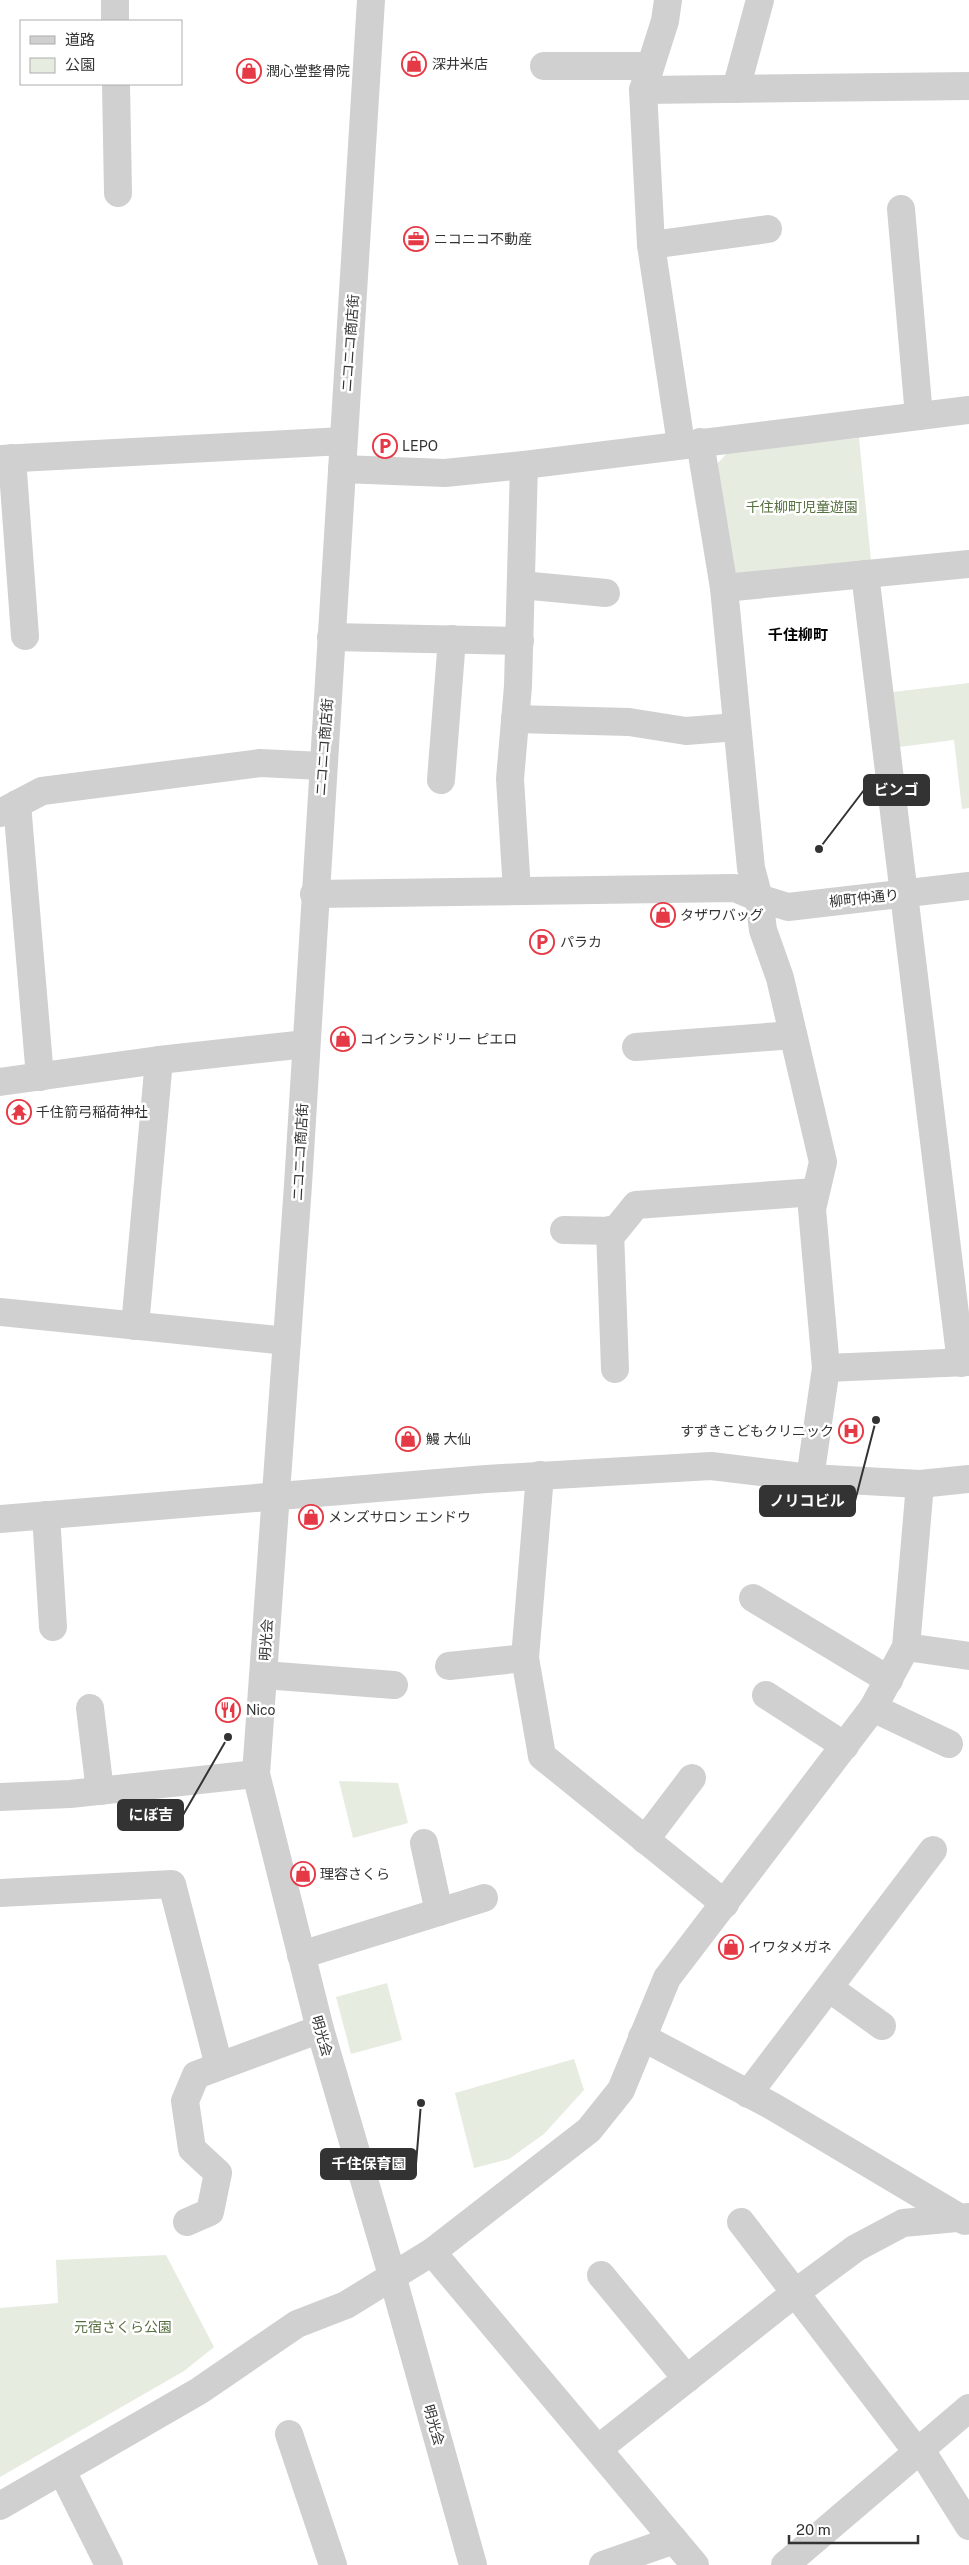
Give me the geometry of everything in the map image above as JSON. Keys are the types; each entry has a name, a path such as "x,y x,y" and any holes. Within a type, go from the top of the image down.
{"street":[{"path":"115,0 115,20"},
{"name":"ニコニコ商店街","path":"277,1495 371,0"},
{"path":"668,0 665,21 646,78 651,245 690,443 724,588 751,868 759,898 763,930 780,978 823,1162 812,1209 826,1368 810,1478"},
{"path":"736,89 760,0"},
{"path":"544,66 736,89 969,86"},
{"path":"116,85 118,193"},
{"path":"901,209 919,416"},
{"path":"651,245 768,229"},
{"path":"342,469 445,473 969,410"},
{"path":"25,636 6,459 343,442"},
{"path":"517,891 510,779 520,640 524,465"},
{"path":"724,588 969,564"},
{"path":"826,1368 965,1362 865,574"},
{"path":"521,585 606,593"},
{"path":"331,637 520,640"},
{"path":"441,780 452,639"},
{"path":"515,719 629,722 686,731 737,728"},
{"path":"40,1077 9,808 42,791 181,772 260,763 322,766"},
{"name":"柳町仲通り","path":"314,894 735,888 788,907 969,886"},
{"path":"636,1046 793,1035"},
{"path":"0,1082 158,1060 306,1044"},
{"path":"135,1326 158,1060"},
{"path":"564,1230 615,1231 636,1204 815,1192"},
{"path":"610,1230 615,1369"},
{"path":"0,1312 288,1341"},
{"path":"0,1519 540,1475 710,1466 810,1478 920,1484 969,1479"},
{"path":"540,1475 525,1658 542,1756 725,1904"},
{"path":"0,2506 199,2391 297,2324 346,2305 432,2252 589,2130 621,2090 668,1978 873,1708 906,1647 920,1484"},
{"name":"明光会","path":"277,1495 256,1774 320,2029 474,2565"},
{"path":"46,1515 53,1627"},
{"path":"752,1598 889,1680"},
{"path":"906,1647 969,1656"},
{"path":"449,1666 525,1658"},
{"path":"264,1675 394,1684"},
{"path":"766,1695 845,1746"},
{"path":"90,1708 100,1791"},
{"path":"873,1708 949,1744"},
{"path":"0,1797 100,1791 256,1774"},
{"path":"645,1840 692,1778"},
{"path":"424,1843 439,1912"},
{"path":"748,2094 933,1850"},
{"path":"0,1893 172,1884 219,2066"},
{"path":"301,1955 484,1898"},
{"path":"829,1988 882,2026"},
{"path":"187,2222 210,2212 218,2173 192,2148 185,2101 196,2075 320,2029"},
{"path":"642,2038 748,2094 967,2221"},
{"path":"598,2449 795,2293 856,2248 903,2223 967,2221"},
{"path":"741,2222 908,2440 926,2458 969,2526"},
{"path":"432,2252 695,2565"},
{"path":"600,2275 687,2379"},
{"path":"785,2565 969,2408"},
{"path":"289,2434 333,2565"},
{"path":"62,2471 109,2565"},
{"path":"603,2565 674,2540"}],"green space":[{"name":"千住柳町児童遊園","path":"859,438 871,561 733,576 717,464 728,452"},
{"path":"969,683 969,808 962,809 954,740 899,747 893,692"},
{"path":"339,1781 398,1783 408,1823 353,1838"},
{"path":"387,1983 402,2040 351,2054 336,1997"},
{"path":"574,2059 584,2090 544,2134 509,2159 474,2168 455,2093"},
{"name":"元宿さくら公園","path":"166,2255 214,2347 184,2371 0,2477 0,2308 58,2303 56,2260"}],"place":[{"name":"深井米店","path":"414,64"},
{"name":"潤心堂整骨院","path":"249,71"},
{"name":"ニコニコ不動産","path":"416,239"},
{"name":"LEPO","path":"385,446"},
{"name":"ビンゴ","path":"819,849"},
{"name":"タザワバッグ","path":"663,915"},
{"name":"パラカ","path":"542,942"},
{"name":"コインランドリー ピエロ","path":"343,1039"},
{"name":"千住箭弓稲荷神社","path":"19,1112"},
{"name":"ノリコビル","path":"876,1420"},
{"name":"すずきこどもクリニック","path":"851,1431"},
{"name":"鰻 大仙","path":"408,1439"},
{"name":"メンズサロン エンドウ","path":"311,1517"},
{"name":"Nico","path":"228,1710"},
{"name":"にぼ吉","path":"228,1737"},
{"name":"理容さくら","path":"303,1874"},
{"name":"イワタメガネ","path":"731,1947"},
{"name":"千住保育園","path":"421,2103"}],"district":[{"name":"千住柳町","path":"798,634"}]}
